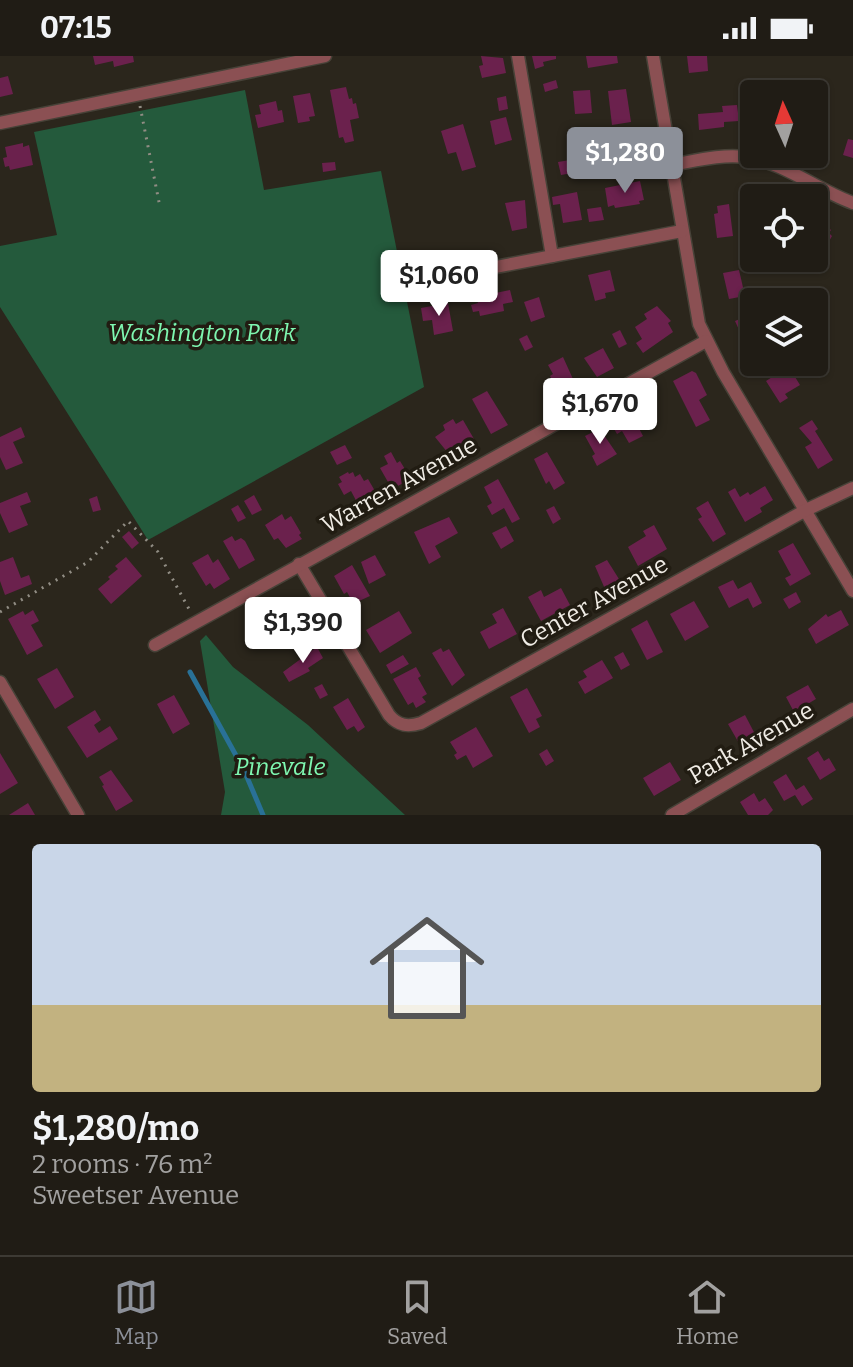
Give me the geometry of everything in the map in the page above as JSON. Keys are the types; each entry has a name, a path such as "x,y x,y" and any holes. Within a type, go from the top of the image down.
{"street":[{"path":"0,123 325,56"},
{"path":"518,56 552,256"},
{"path":"653,56 696,312 706,341 853,591"},
{"path":"671,165 727,156 753,158 777,166 853,203"},
{"path":"413,283 682,231"},
{"name":"Warren Avenue","path":"155,645 706,341"},
{"name":"Center Avenue","path":"299,564 389,715 403,725 421,723 806,510 853,488"},
{"path":"0,682 78,815"},
{"name":"Park Avenue","path":"672,815 853,709"}],"path":[{"path":"138,95 160,207"},
{"path":"0,612 88,562 128,521 158,552 196,622"}],"green space":[{"name":"Washington Park","path":"245,90 264,190 381,171 424,387 148,540 0,307 0,246 57,235 34,132"},
{"name":"Pinevale","path":"206,635 233,667 308,725 405,815 221,815 225,792 200,641"}],"building":[{"path":"93,56 133,56 134,62 114,67 113,61 95,65"},
{"path":"481,56 503,58 506,73 482,78 479,66 483,65"},
{"path":"532,56 556,56 556,59 543,62 544,66 535,69"},
{"path":"586,56 617,56 618,63 588,68"},
{"path":"687,56 707,56 708,71 689,73"},
{"path":"8,76 13,94 0,97 0,78"},
{"path":"556,80 558,88 545,92 543,84"},
{"path":"346,87 349,99 356,103 359,118 350,120 354,141 345,143 343,137 339,138 330,90"},
{"path":"626,89 631,122 612,125 608,91"},
{"path":"590,90 592,113 575,114 573,91"},
{"path":"310,93 315,116 309,117 310,121 298,123 293,96"},
{"path":"506,96 508,109 499,111 497,98"},
{"path":"276,101 278,111 282,110 284,122 258,128 255,115 261,114 259,105"},
{"path":"737,105 739,121 724,122 724,127 699,130 698,114 723,112 722,106"},
{"path":"506,117 512,140 495,145 490,121"},
{"path":"463,124 476,167 462,171 456,152 448,154 441,131"},
{"path":"631,138 633,153 620,156 621,162 601,165 599,153 593,153 592,143"},
{"path":"848,139 853,140 853,158 843,155"},
{"path":"23,143 23,147 29,145 33,165 10,170 9,166 5,167 5,147"},
{"path":"576,159 578,172 561,175 558,162"},
{"path":"335,162 336,170 323,172 322,163"},
{"path":"640,181 644,200 639,201 640,204 608,207 605,188"},
{"path":"577,192 582,220 563,223 560,204 553,205 552,197"},
{"path":"525,200 527,228 512,231 505,203"},
{"path":"729,204 733,236 717,238 714,214 718,213 717,206"},
{"path":"601,207 604,220 589,222 587,209"},
{"path":"610,270 615,291 605,293 606,298 595,301 588,275"},
{"path":"739,270 743,288 740,288 740,297 729,299 723,273"},
{"path":"510,290 513,302 503,304 504,311 480,316 479,311 473,312 471,305 478,303 476,297"},
{"path":"539,297 545,317 531,322 524,302"},
{"path":"448,303 453,331 434,335 432,320 423,321 421,308"},
{"path":"657,306 671,321 668,323 673,332 643,353 636,343 642,339 635,327 647,319 644,314"},
{"path":"620,330 627,344 619,348 612,334"},
{"path":"527,335 533,347 525,351 519,339"},
{"path":"603,348 614,368 597,377 584,358"},
{"path":"563,357 578,390 561,395 550,376 553,374 548,365"},
{"path":"692,371 707,395 699,400 710,420 696,427 673,381"},
{"path":"774,376 794,376 800,385 785,394 788,398 780,403 766,381"},
{"path":"487,391 508,425 491,434 472,399"},
{"path":"622,410 624,414 630,411 643,436 629,443 622,431 617,434 610,422"},
{"path":"453,419 456,424 463,420 474,439 448,453 435,437 445,430 443,425"},
{"path":"812,420 818,429 815,431 833,460 818,469 805,447 812,443 799,428"},
{"path":"597,425 617,454 597,466 592,456 595,454 585,436 593,432 591,428"},
{"path":"21,427 25,437 13,442 23,463 6,470 0,457 0,437"},
{"path":"345,445 352,458 337,465 330,452"},
{"path":"391,452 411,479 392,489 380,468 388,464 384,456"},
{"path":"547,452 565,483 554,490 549,481 546,484 534,459"},
{"path":"353,472 355,477 360,474 364,481 368,479 379,498 360,508 351,491 344,495 338,484 342,482 339,477"},
{"path":"498,479 520,519 512,523 504,508 492,515 487,506 492,503 484,487"},
{"path":"765,486 773,500 760,508 762,512 745,522 728,492 735,488 740,497"},
{"path":"27,492 31,502 20,506 28,525 9,533 0,513 0,503"},
{"path":"254,495 262,510 252,515 244,501"},
{"path":"97,496 101,510 93,512 89,499"},
{"path":"708,501 726,534 713,542 698,519 702,517 696,508"},
{"path":"238,505 246,518 238,522 231,509"},
{"path":"554,506 561,519 553,524 546,510"},
{"path":"282,514 285,520 291,516 302,539 286,548 278,538 274,540 265,525"},
{"path":"449,517 458,533 435,546 441,557 429,564 414,532"},
{"path":"654,525 667,549 638,566 628,547 646,536 643,531"},
{"path":"506,526 514,541 501,549 492,533"},
{"path":"129,531 139,543 132,549 122,537"},
{"path":"232,536 235,541 241,538 245,541 255,560 239,569 223,541"},
{"path":"793,543 811,574 790,586 785,578 791,575 778,551"},
{"path":"208,554 213,563 218,559 230,579 214,589 210,583 206,586 192,563"},
{"path":"375,555 386,575 369,584 361,562"},
{"path":"13,557 21,578 29,575 32,584 5,595 0,581 0,562"},
{"path":"126,557 142,576 111,604 98,589 110,579 108,577 118,569 115,566"},
{"path":"607,560 624,587 608,596 595,566"},
{"path":"352,565 370,596 359,601 357,598 352,601 347,592 344,594 334,576"},
{"path":"733,580 738,589 751,582 762,603 753,608 748,598 729,608 718,587"},
{"path":"561,588 570,605 541,621 528,597 541,590 544,597"},
{"path":"796,592 801,602 789,609 783,599"},
{"path":"694,601 709,627 685,641 670,614"},
{"path":"289,603 304,630 290,638 286,632 266,645 256,627 277,617 274,611"},
{"path":"503,608 517,634 489,649 480,632 497,623 492,614"},
{"path":"33,610 39,621 31,625 43,646 27,655 8,619 23,611 25,615"},
{"path":"841,610 849,625 816,644 808,629 826,614 828,617"},
{"path":"399,611 412,633 380,653 366,630"},
{"path":"647,620 663,652 647,660 631,629"},
{"path":"317,647 323,658 308,668 310,671 289,682 283,672"},
{"path":"441,648 443,652 449,649 465,675 452,686 432,653"},
{"path":"623,652 630,665 621,670 614,657"},
{"path":"403,655 409,664 391,674 386,665"},
{"path":"602,660 613,678 585,694 578,682 587,677 583,671"},
{"path":"416,667 427,694 422,697 426,702 416,708 413,702 408,705 393,679"},
{"path":"57,668 74,697 55,709 37,679"},
{"path":"322,684 328,695 320,699 314,688"},
{"path":"808,685 816,699 794,712 786,697"},
{"path":"527,688 542,716 536,719 540,727 529,733 510,697"},
{"path":"174,695 190,724 173,734 157,704"},
{"path":"348,698 365,727 358,732 354,726 347,730 333,707"},
{"path":"95,710 101,720 94,725 99,733 110,726 118,739 87,758 67,727"},
{"path":"745,715 756,736 740,745 728,724"},
{"path":"476,727 493,756 473,768 466,755 457,760 454,755 457,753 450,742"},
{"path":"547,749 554,761 546,766 539,754"},
{"path":"818,751 824,761 829,758 836,770 820,780 807,758"},
{"path":"0,753 18,783 0,794"},
{"path":"670,762 681,780 654,796 643,778"},
{"path":"111,770 133,801 116,811 99,777"},
{"path":"786,774 796,790 804,785 813,799 802,806 795,795 784,801 773,782"},
{"path":"754,793 759,802 765,798 773,810 768,815 748,815 740,802"},
{"path":"28,803 35,815 9,815"}],"waterway":[{"path":"190,672 244,770 263,815"}]}
